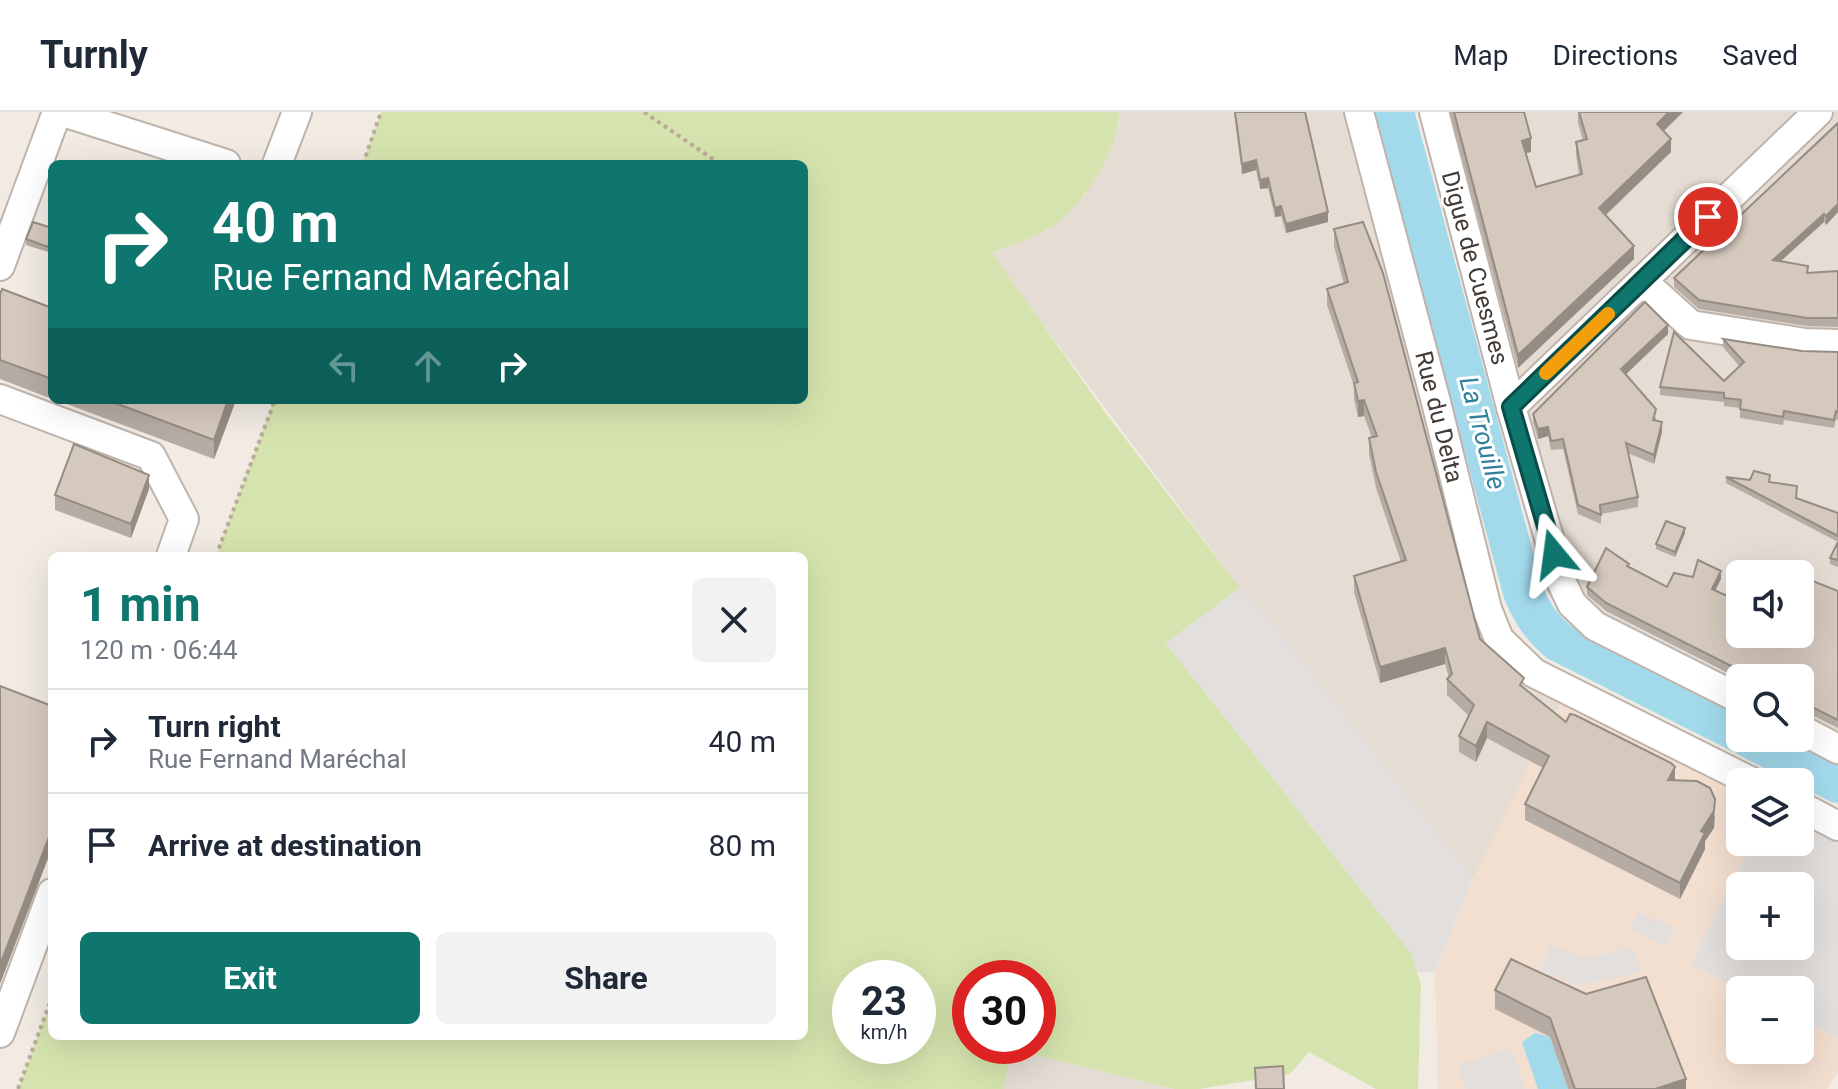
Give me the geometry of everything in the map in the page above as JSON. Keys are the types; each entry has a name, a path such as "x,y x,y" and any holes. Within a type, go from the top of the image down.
{"street":[{"path":"0,266 60,112 213,160"},
{"path":"279,160 297,112"},
{"name":"Rue du Delta","path":"1359,112 1487,609 1499,639 1514,657 1566,690 1726,769"},
{"name":"Digue de Cuesmes","path":"1434,112 1504,410 1562,583 1572,604 1595,626 1726,692"},
{"path":"1504,410 1818,112"},
{"path":"1642,281 1691,325 1805,343 1838,344"},
{"path":"0,399 151,456 184,519 172,552"},
{"path":"1814,736 1838,749"},
{"path":"1814,813 1838,826"},
{"path":"0,1033 48,904"}],"path":[{"path":"364,160 381,112"},
{"path":"644,112 714,160"},
{"path":"218,552 273,404"},
{"path":"1463,423 1504,410"},
{"path":"18,1089 48,1008"}],"shaded area":[{"path":"1119,112 1359,112 1487,609 1566,690 1473,878 1262,610 1240,588 994,259 992,253 1048,230 1086,194 1119,125"},
{"path":"1434,112 1838,112 1838,749 1814,736 1814,664 1726,664 1726,691 1572,604"},
{"path":"1240,588 1262,610 1473,878 1435,972 1417,972 1411,953 1166,643"},
{"path":"1566,690 1726,775 1726,856 1745,856 1737,872 1726,872 1726,894 1691,965 1726,982 1726,1064 1814,1064 1814,1026 1838,1038 1838,1072 1827,1089 1438,1089 1435,972 1473,878"},
{"path":"1814,813 1838,826 1838,1038 1814,1026 1814,976 1726,976 1726,983 1690,965 1726,894 1726,960 1814,960 1814,872 1737,872 1745,856 1814,856"},
{"path":"1639,912 1674,929 1665,947 1630,929"},
{"path":"1551,944 1584,959 1633,947 1641,972 1578,986 1540,970"},
{"path":"1512,1048 1525,1089 1466,1089 1458,1065"},
{"path":"1056,1059 1175,1089 1003,1089 1008,1064 1056,1064"}],"green space":[{"path":"381,112 1119,112 1106,160 1074,207 1043,232 992,253 1107,415 1240,588 1166,643 1411,953 1421,985 1418,1089 1376,1089 1309,1052 1290,1074 1199,1089 1175,1089 1056,1060 1056,960 952,960 952,1064 1009,1064 1003,1089 18,1089 48,1008 48,1040 808,1040 808,552 217,552 273,404 808,404 808,160 363,160"}],"water":[{"path":"1535,1033 1550,1037 1568,1089 1538,1089 1522,1042"}],"building":[{"path":"1235,112 1305,112 1328,212 1286,224 1281,206 1275,208 1268,178 1260,180 1256,160 1242,164"},
{"path":"1454,112 1524,112 1531,138 1522,141 1536,187 1582,174 1576,142 1587,139 1579,112 1669,112 1657,124 1671,139 1599,208 1634,246 1518,355"},
{"path":"1838,123 1838,204 1773,260 1808,266 1807,273 1838,271 1838,318 1807,318 1699,300 1674,278"},
{"path":"33,222 48,227 48,247 26,239"},
{"path":"1363,222 1383,273 1480,639 1524,678 1520,685 1566,722 1570,714 1575,715 1671,763 1675,767 1668,780 1697,781 1710,788 1715,799 1714,811 1701,831 1705,833 1680,883 1525,804 1549,756 1487,722 1476,746 1459,736 1474,705 1447,679 1452,674 1445,648 1380,667 1354,576 1406,560 1376,472 1369,438 1377,436 1364,400 1358,401 1354,383 1358,382 1327,289 1348,282 1334,229"},
{"path":"2,289 48,306 48,378 0,360"},
{"path":"1645,302 1668,325 1621,369 1656,409 1653,420 1662,422 1654,455 1626,443 1638,497 1600,505 1601,515 1578,505 1563,439 1551,441 1548,427 1538,429 1533,414"},
{"path":"1674,332 1724,381 1744,362 1723,339 1802,351 1838,352 1838,412 1834,420 1784,411 1783,417 1740,409 1741,400 1724,398 1724,393 1660,387"},
{"path":"118,404 227,404 214,440"},
{"path":"74,444 149,475 131,524 55,495"},
{"path":"1754,471 1770,475 1769,482 1797,486 1796,498 1838,513 1838,536 1726,477 1750,480"},
{"path":"1666,521 1685,528 1675,552 1656,544"},
{"path":"1838,542 1838,560 1830,558"},
{"path":"1606,548 1629,564 1627,566 1667,587 1674,573 1693,577 1698,560 1721,571 1712,589 1726,596 1726,648 1814,648 1814,582 1838,591 1838,720 1814,708 1814,664 1727,664 1606,603 1587,587"},
{"path":"0,686 48,704 48,839 0,965"},
{"path":"1511,959 1586,994 1646,977 1686,1079 1655,1089 1575,1089 1550,1018 1495,990"},
{"path":"1283,1066 1284,1089 1256,1089 1255,1068"}],"waterway":[{"name":"La Trouille","path":"1394,112 1523,592 1530,607 1559,642 1726,726"},
{"name":"La Trouille","path":"1777,752 1838,783"}],"slow traffic":[{"path":"1546,373 1608,314"}],"route":[{"path":"1554,554 1511,407 1708,217"}]}
